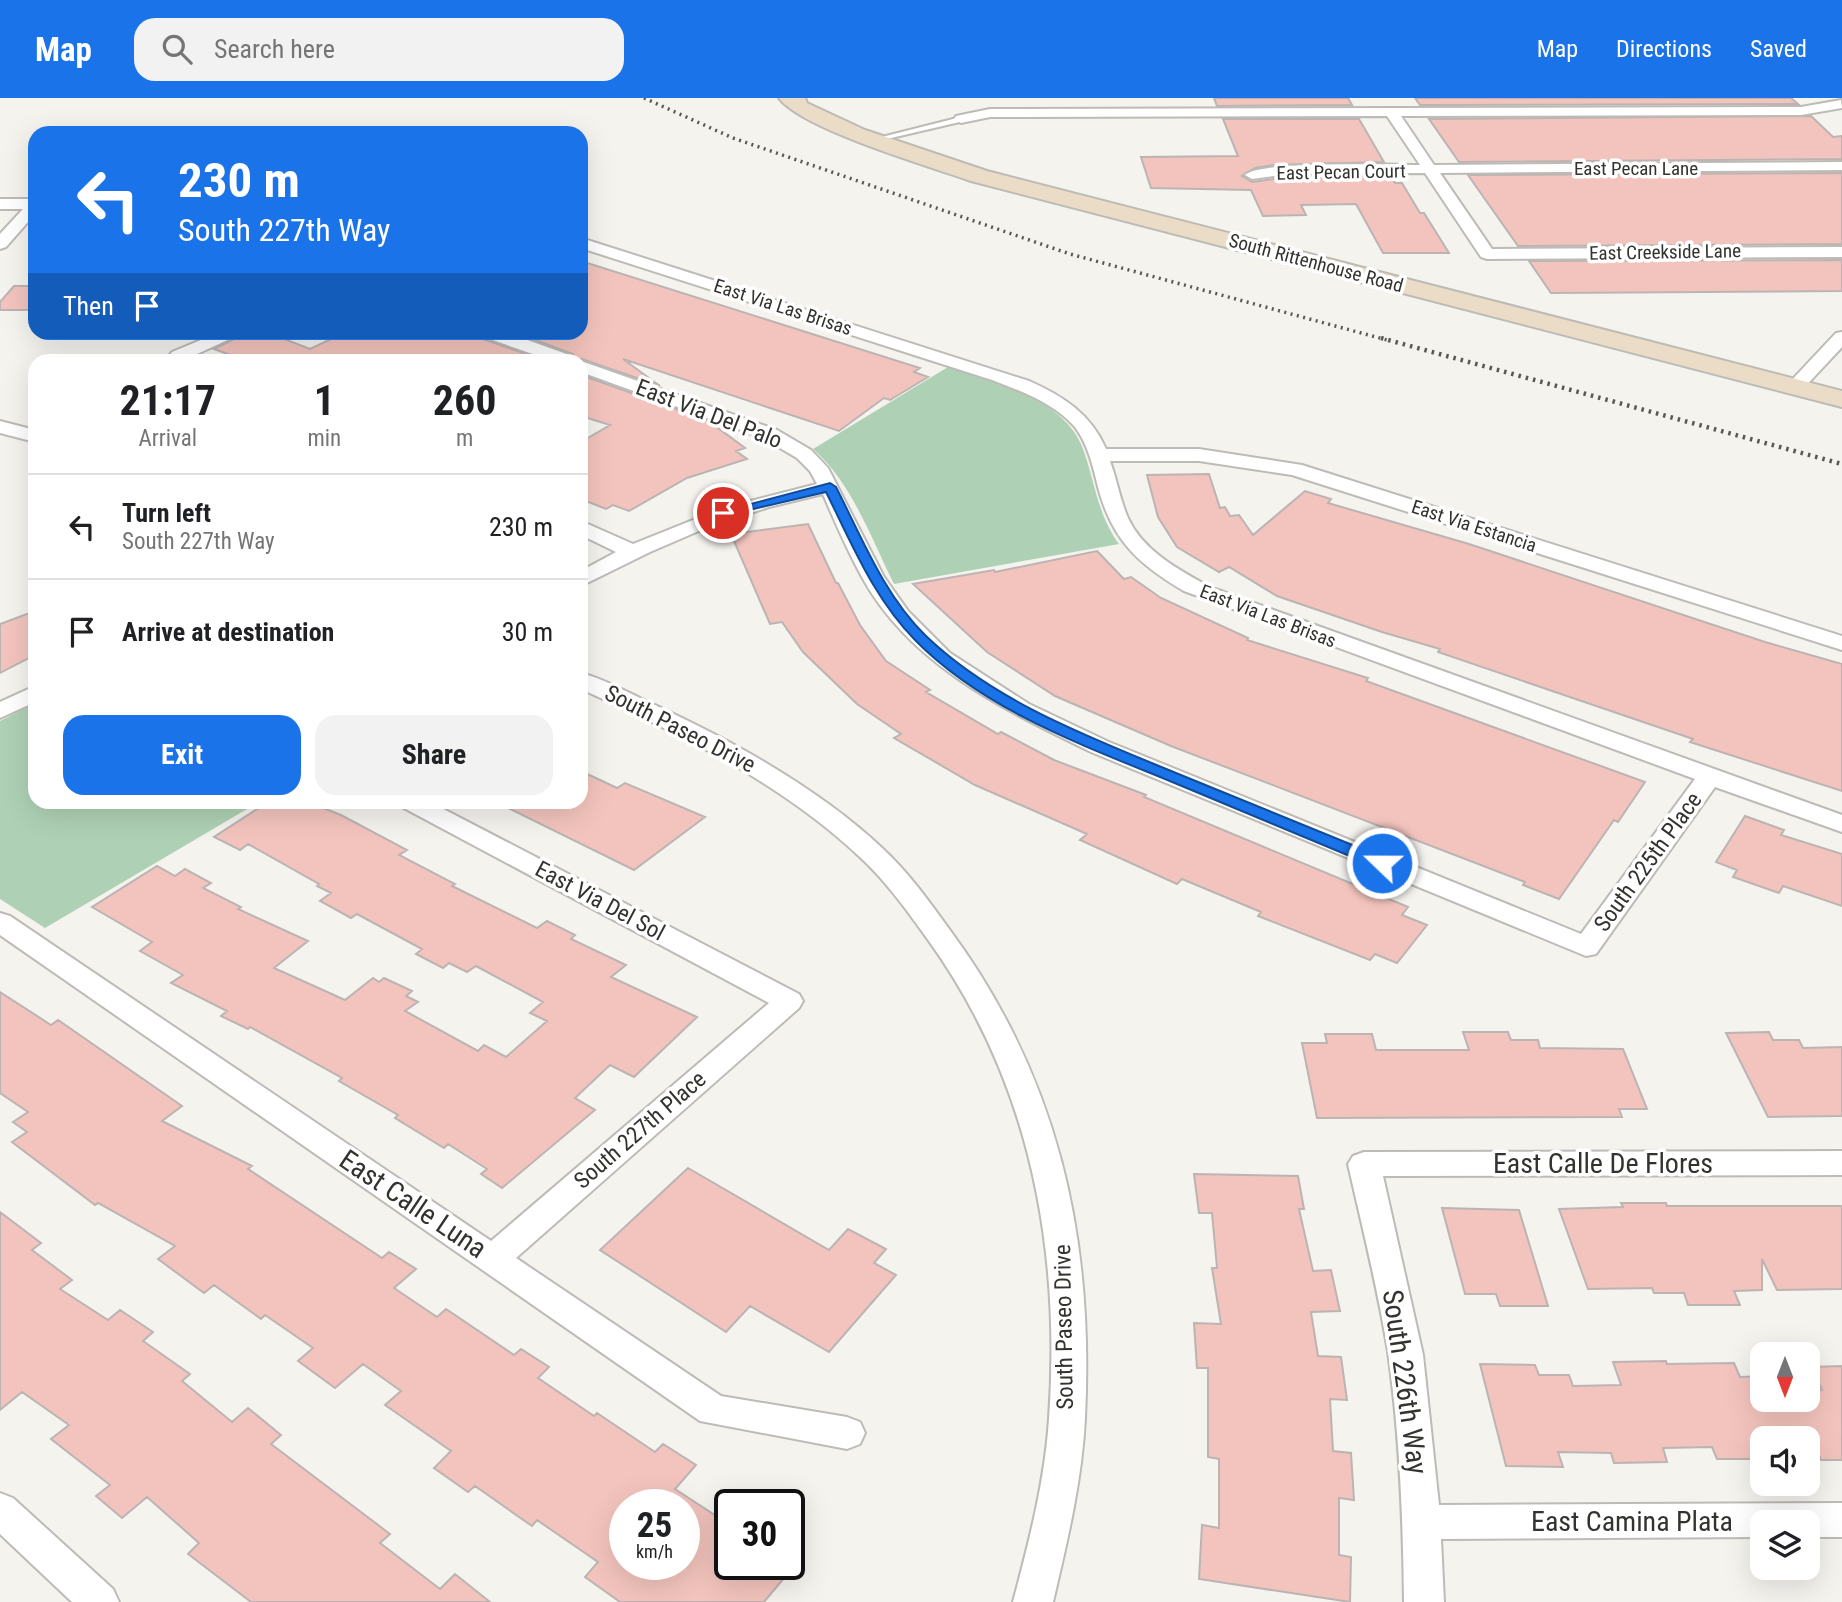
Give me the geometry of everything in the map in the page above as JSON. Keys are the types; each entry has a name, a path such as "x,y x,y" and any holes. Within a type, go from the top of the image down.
{"main road":[{"name":"South Rittenhouse Road","path":"786,102 874,140 979,176 1842,399"}],"street":[{"path":"961,119 990,113 1801,111 1841,104"},
{"path":"1392,113 1430,170"},
{"name":"East Pecan Lane","path":"1430,170 1842,166"},
{"name":"East Pecan Court","path":"1252,175 1289,170 1430,170"},
{"name":"East Creekside Lane","path":"1430,170 1487,254 1842,252"},
{"path":"0,204 28,205"},
{"path":"0,244 28,213"},
{"name":"East Via Las Brisas","path":"588,245 1020,384 1040,393 1075,417 1088,431 1116,512 1139,549 1158,565 1202,592 1842,824"},
{"path":"1795,387 1842,337"},
{"path":"191,354 220,340"},
{"path":"510,340 549,354"},
{"name":"East Via Del Palo","path":"588,369 770,434 804,454 818,468 830,487 873,578 900,616 942,658 993,693 1100,747 1586,947"},
{"path":"0,428 28,434"},
{"name":"East Via Estancia","path":"1098,455 1199,454 1295,470 1842,643"},
{"path":"588,576 671,532 723,513 830,487"},
{"path":"588,530 631,551"},
{"name":"South Paseo Drive","path":"588,683 722,746 795,792 864,846 895,878 955,952 982,994 1003,1037 1024,1082 1043,1138 1064,1242 1068,1288 1065,1448 1052,1527 1033,1602"},
{"path":"0,711 28,697"},
{"name":"South 225th Place","path":"1586,947 1710,776"},
{"name":"East Via Del Sol","path":"424,809 789,1001"},
{"name":"East Calle Luna","path":"0,922 713,1410 847,1433"},
{"name":"South 227th Place","path":"492,1259 789,1001"},
{"name":"East Calle De Flores","path":"1364,1164 1842,1163"},
{"name":"South 226th Way","path":"1364,1164 1400,1320 1416,1434 1424,1602"},
{"path":"0,1510 99,1602"},
{"name":"East Camina Plata","path":"1422,1522 1842,1520"}],"lane":[{"path":"874,140 961,119"}],"green space":[{"path":"948,367 1023,393 1058,414 1081,444 1105,520 1119,544 894,584 850,495 827,463 813,449"},
{"path":"28,707 28,809 247,809 45,928 0,899 0,721"}],"building":[{"path":"1214,98 1348,98 1352,105 1217,106"},
{"path":"1415,98 1791,98 1798,104 1420,105"},
{"path":"1811,116 1833,137 1842,136 1842,159 1459,162 1429,119"},
{"path":"1223,119 1359,119 1384,162 1274,165 1255,168 1242,176 1252,182 1289,177 1391,176 1395,183 1402,183 1449,253 1383,253 1356,204 1301,205 1306,215 1263,216 1251,190 1151,188 1141,157 1238,156"},
{"path":"1842,173 1842,244 1518,246 1468,175"},
{"path":"1842,260 1842,291 1551,293 1529,261"},
{"path":"588,263 920,368 914,372 928,377 890,400 884,398 839,431 623,359 660,386 588,361 588,354 573,354 535,340 588,340"},
{"path":"14,286 28,286 28,310 0,310 0,302"},
{"path":"232,340 287,340 310,349 329,340 486,340 526,354 228,354 214,349"},
{"path":"588,378 707,420 745,448 736,451 747,459 687,478 629,511 613,505 606,509 588,502 588,438 610,425 588,418"},
{"path":"1209,474 1220,508 1225,507 1230,516 1239,515 1253,535 1305,491 1331,499 1328,503 1469,544 1765,642 1842,664 1842,791 1690,742 1693,739 1438,652 1440,649 1277,596 1229,567 1219,572 1177,547 1158,517 1147,475"},
{"path":"808,524 836,583 860,625 886,661 930,690 926,692 998,734 1001,732 1054,760 1146,795 1144,797 1408,907 1402,915 1427,925 1397,963 1375,954 1370,960 1258,916 1261,912 1182,879 1177,884 1080,840 1087,834 975,785 894,738 901,734 857,704 803,652 782,622 770,624 731,534"},
{"path":"1097,551 1124,579 1131,577 1161,598 1248,638 1247,640 1368,678 1366,681 1645,782 1618,822 1614,820 1559,899 1523,885 1525,882 1171,746 1055,696 987,652 913,584 994,570 995,572"},
{"path":"28,614 28,659 0,673 0,624"},
{"path":"588,774 617,788 625,783 705,817 634,870 510,809 588,809"},
{"path":"257,809 326,809 407,850 399,855 455,884 452,886 537,928 547,921 575,935 571,939 626,965 611,977 697,1017 634,1077 610,1065 575,1098 595,1110 502,1188 481,1174 487,1169 448,1144 444,1148 395,1118 398,1115 339,1081 342,1078 250,1027 248,1029 221,1016 227,1011 171,983 183,975 140,951 152,942 92,907 157,866 175,876 185,869 211,883 203,888 241,907 238,909 308,941 274,968 345,1000 373,978 379,982 384,978 412,991 406,996 418,1002 405,1011 478,1051 484,1045 506,1057 547,1021 530,1013 543,1002 476,966 467,972 449,963 443,968 416,954 422,949 357,914 351,918 320,901 331,893 317,886 319,884 248,844 240,850 214,837"},
{"path":"1745,816 1784,830 1781,835 1842,854 1842,906 1783,886 1779,893 1733,877 1737,870 1716,862"},
{"path":"0,992 51,1025 58,1020 182,1106 162,1121 252,1166 248,1169 382,1258 389,1252 416,1269 394,1288 437,1317 446,1309 514,1355 521,1349 549,1367 538,1378 594,1416 597,1413 655,1452 663,1444 696,1465 675,1489 609,1489 609,1580 700,1580 700,1505 714,1515 714,1580 783,1580 764,1602 620,1602 585,1577 598,1562 537,1520 532,1526 475,1486 468,1492 434,1468 451,1451 385,1405 401,1391 363,1364 335,1388 298,1361 313,1348 265,1315 261,1319 214,1285 204,1293 158,1259 175,1246 98,1203 95,1205 12,1142 27,1132 13,1122 28,1112 0,1093"},
{"path":"1463,1032 1508,1032 1511,1040 1538,1040 1540,1048 1623,1049 1647,1109 1619,1109 1622,1117 1317,1118 1302,1043 1327,1043 1325,1034 1372,1034 1376,1050 1469,1050"},
{"path":"1769,1032 1773,1040 1799,1040 1803,1048 1842,1047 1842,1116 1768,1117 1726,1033"},
{"path":"688,1168 829,1250 848,1229 886,1249 874,1263 896,1275 829,1352 750,1306 726,1332 600,1250"},
{"path":"1194,1174 1298,1176 1304,1209 1299,1209 1313,1271 1331,1270 1340,1311 1311,1312 1318,1356 1341,1357 1347,1400 1330,1399 1333,1451 1351,1453 1354,1500 1339,1498 1339,1555 1351,1557 1350,1602 1199,1579 1202,1525 1219,1528 1219,1459 1208,1457 1208,1368 1197,1368 1194,1323 1221,1324 1212,1268 1217,1268 1212,1213 1199,1213"},
{"path":"1621,1203 1666,1203 1667,1206 1842,1206 1842,1289 1777,1290 1762,1259 1762,1290 1734,1291 1740,1305 1688,1305 1684,1293 1654,1293 1652,1288 1588,1289 1559,1209 1623,1207"},
{"path":"1442,1208 1519,1210 1548,1306 1500,1306 1496,1294 1465,1294"},
{"path":"0,1212 41,1243 32,1250 72,1280 60,1289 108,1320 120,1310 153,1332 143,1341 190,1374 182,1381 232,1422 248,1408 281,1435 271,1444 390,1534 380,1543 440,1589 455,1574 490,1602 251,1602 188,1554 199,1543 147,1497 122,1518 96,1496 110,1485 51,1439 69,1425 22,1392 0,1410"},
{"path":"1613,1362 1734,1363 1740,1377 1750,1377 1750,1412 1820,1412 1820,1367 1842,1366 1842,1460 1821,1460 1820,1426 1750,1426 1750,1459 1717,1459 1712,1447 1663,1448 1667,1462 1614,1463 1611,1453 1558,1452 1563,1467 1506,1466 1480,1364 1535,1365 1539,1375 1569,1375 1573,1386 1621,1385"}],"railway":[{"path":"644,98 733,138 1070,254 1387,340"},
{"path":"1381,338 1842,464"}],"route":[{"path":"723,513 783,496 830,487 873,578 885,596 921,639 966,676 1021,709 1100,747 1382,863"}]}
